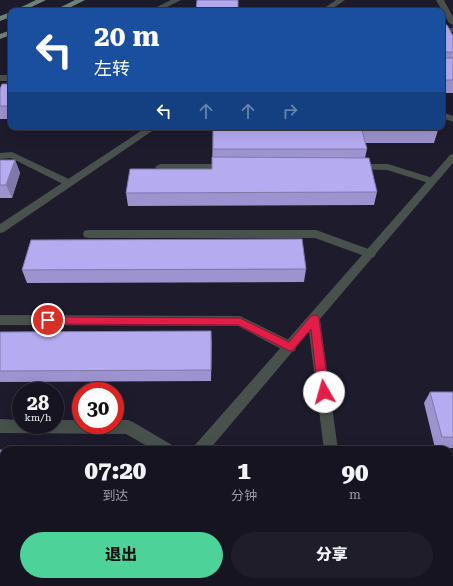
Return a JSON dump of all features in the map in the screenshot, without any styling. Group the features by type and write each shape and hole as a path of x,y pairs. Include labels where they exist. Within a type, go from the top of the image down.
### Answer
{"main road":[{"path":"24,8 42,0"},
{"path":"64,8 81,0"}],"street":[{"path":"160,8 177,0"},
{"path":"329,8 341,0"},
{"path":"445,9 452,21"},
{"path":"0,229 148,130"},
{"path":"0,156 12,155 69,183"},
{"path":"203,446 453,157"},
{"path":"160,167 238,167"},
{"path":"341,167 388,167 432,181"},
{"path":"88,234 316,234 370,254"},
{"path":"314,319 330,446"},
{"path":"0,320 240,321 290,347"},
{"path":"0,426 128,427 160,446"}],"building":[{"path":"197,0 238,0 238,8 196,8"},
{"path":"445,25 447,25 453,36 453,52 445,52"},
{"path":"445,58 453,58 453,80 445,80"},
{"path":"2,84 8,84 8,106 0,106 0,89"},
{"path":"213,130 362,130 367,149 213,149"},
{"path":"212,157 369,158 377,192 126,193 130,169 212,169"},
{"path":"0,160 15,160 6,185 0,185"},
{"path":"302,239 306,269 22,270 31,240"},
{"path":"211,331 211,370 0,371 0,332"},
{"path":"430,392 453,392 453,437 442,437"}],"route":[{"path":"48,320 240,321 290,347 314,319 324,392"}]}
